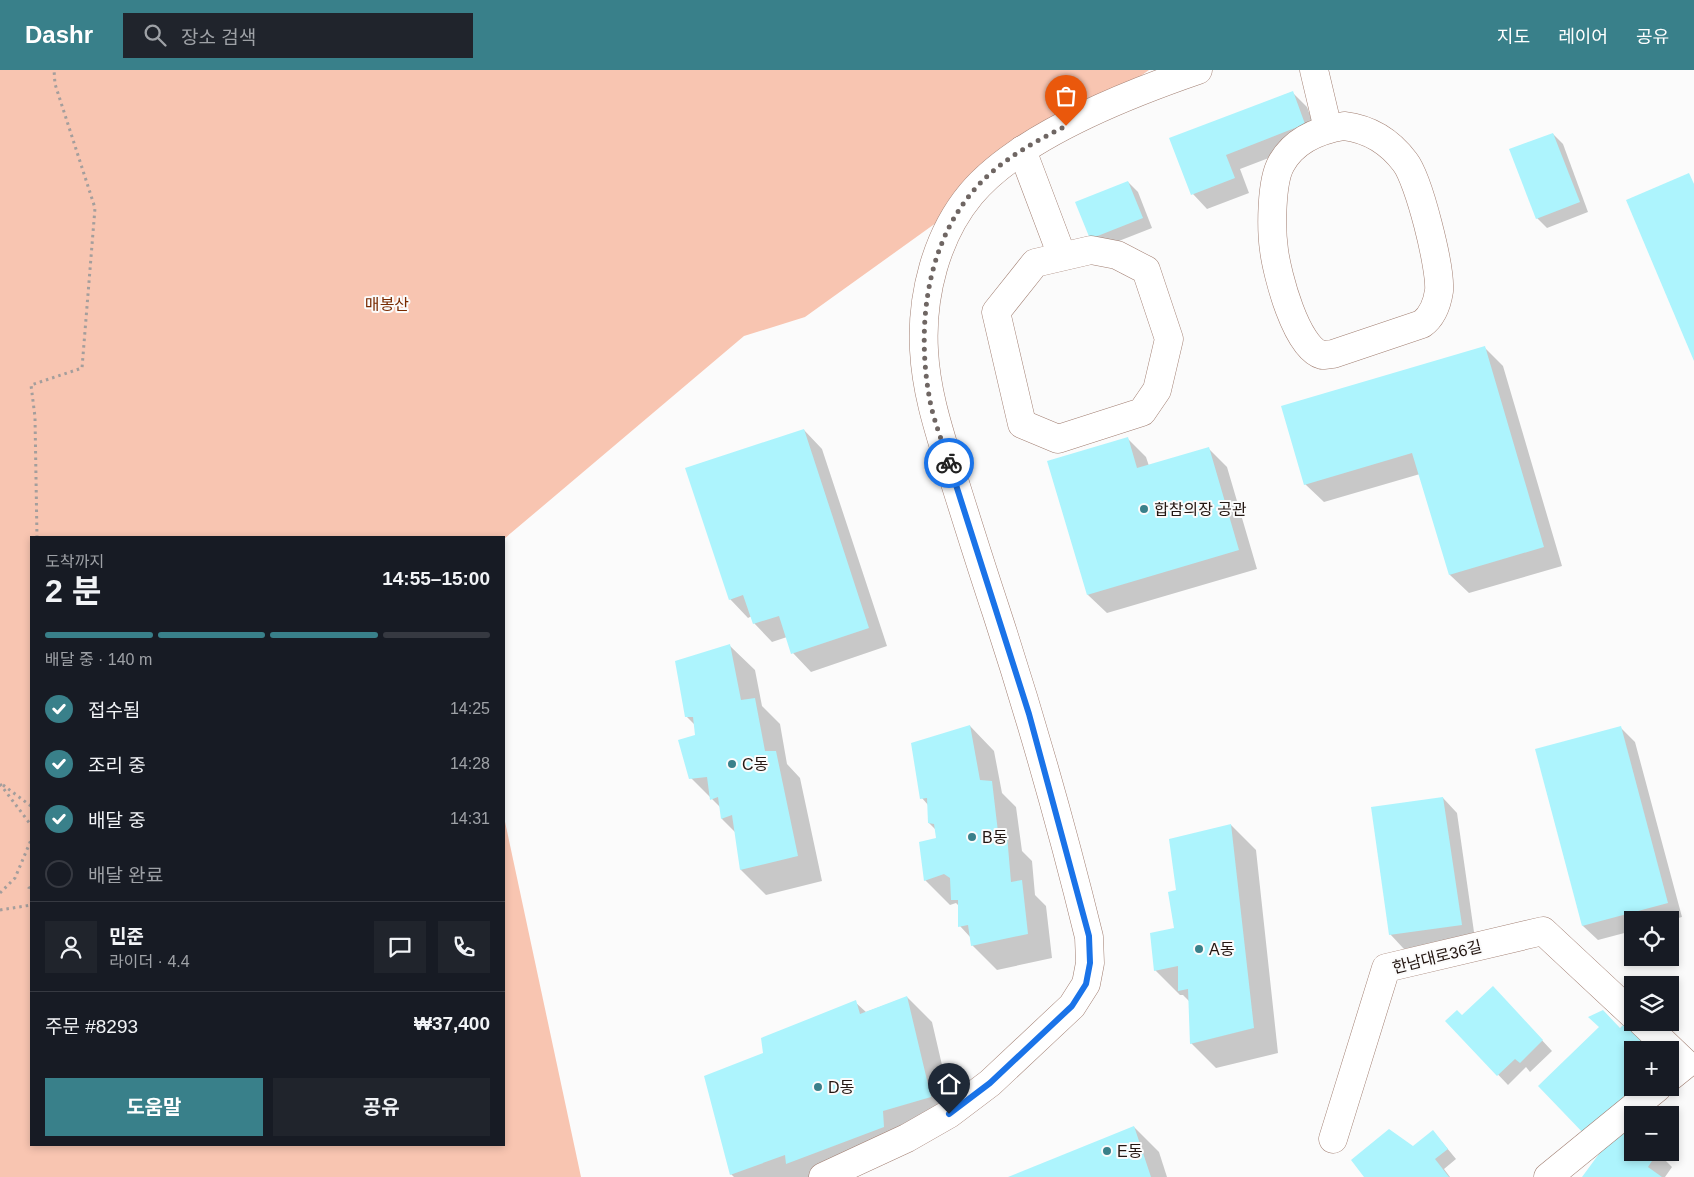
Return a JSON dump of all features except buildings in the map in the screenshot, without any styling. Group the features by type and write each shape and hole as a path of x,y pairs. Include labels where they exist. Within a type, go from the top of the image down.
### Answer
{"street":[{"path":"829,1176 949,1114 990,1083 1072,1006 1086,984 1090,963 1089,936 1029,714 930,402 924,349 928,281 940,249 970,195 992,173 1022,150 1051,134 1144,89 1198,70"},
{"path":"1314,70 1328,129"},
{"path":"1344,126 1367,131 1397,152 1407,164 1413,178 1432,245 1439,289 1436,307 1429,319 1422,324 1333,354 1322,355 1312,349 1302,336 1288,307 1274,250 1274,215 1275,187 1280,165 1296,146 1307,138 1328,129 1344,126"},
{"path":"1022,150 1062,256"},
{"path":"1091,250 1117,255 1146,270 1169,339 1157,390 1142,412 1058,439 1022,424 996,312 1035,262 1062,256 1091,250"},
{"name":"한남대로36길","path":"1333,1139 1386,968 1543,931 1624,1007"},
{"path":"1651,1031 1662,1041"},
{"path":"1679,1057 1686,1064 1679,1070"},
{"path":"1548,1177 1647,1096"}],"path":[{"path":"37,536 35,417 31,385 82,368 95,208 55,84 54,70"},
{"path":"0,783 30,805"},
{"path":"0,783 30,824"},
{"path":"0,893 15,878 30,842"},
{"path":"0,910 30,905"}],"green space":[{"name":"매봉산","path":"0,70 1149,70 805,317 744,336 505,538 505,536 30,536 30,1146 505,1146 505,822 581,1177 0,1177"}],"way so far":[{"path":"949,463 930,402 924,349 928,281 940,249 970,195 992,173 1022,150 1066,126"}],"place":[{"name":"합참의장 공관","path":"1144,509"},
{"name":"C동","path":"732,764"},
{"name":"B동","path":"972,837"},
{"name":"A동","path":"1199,949"},
{"name":"D동","path":"818,1087"},
{"name":"E동","path":"1107,1151"}],"route":[{"path":"949,463 1029,714 1082,906 1089,936 1090,963 1086,984 1072,1006 990,1083 949,1114"}]}
